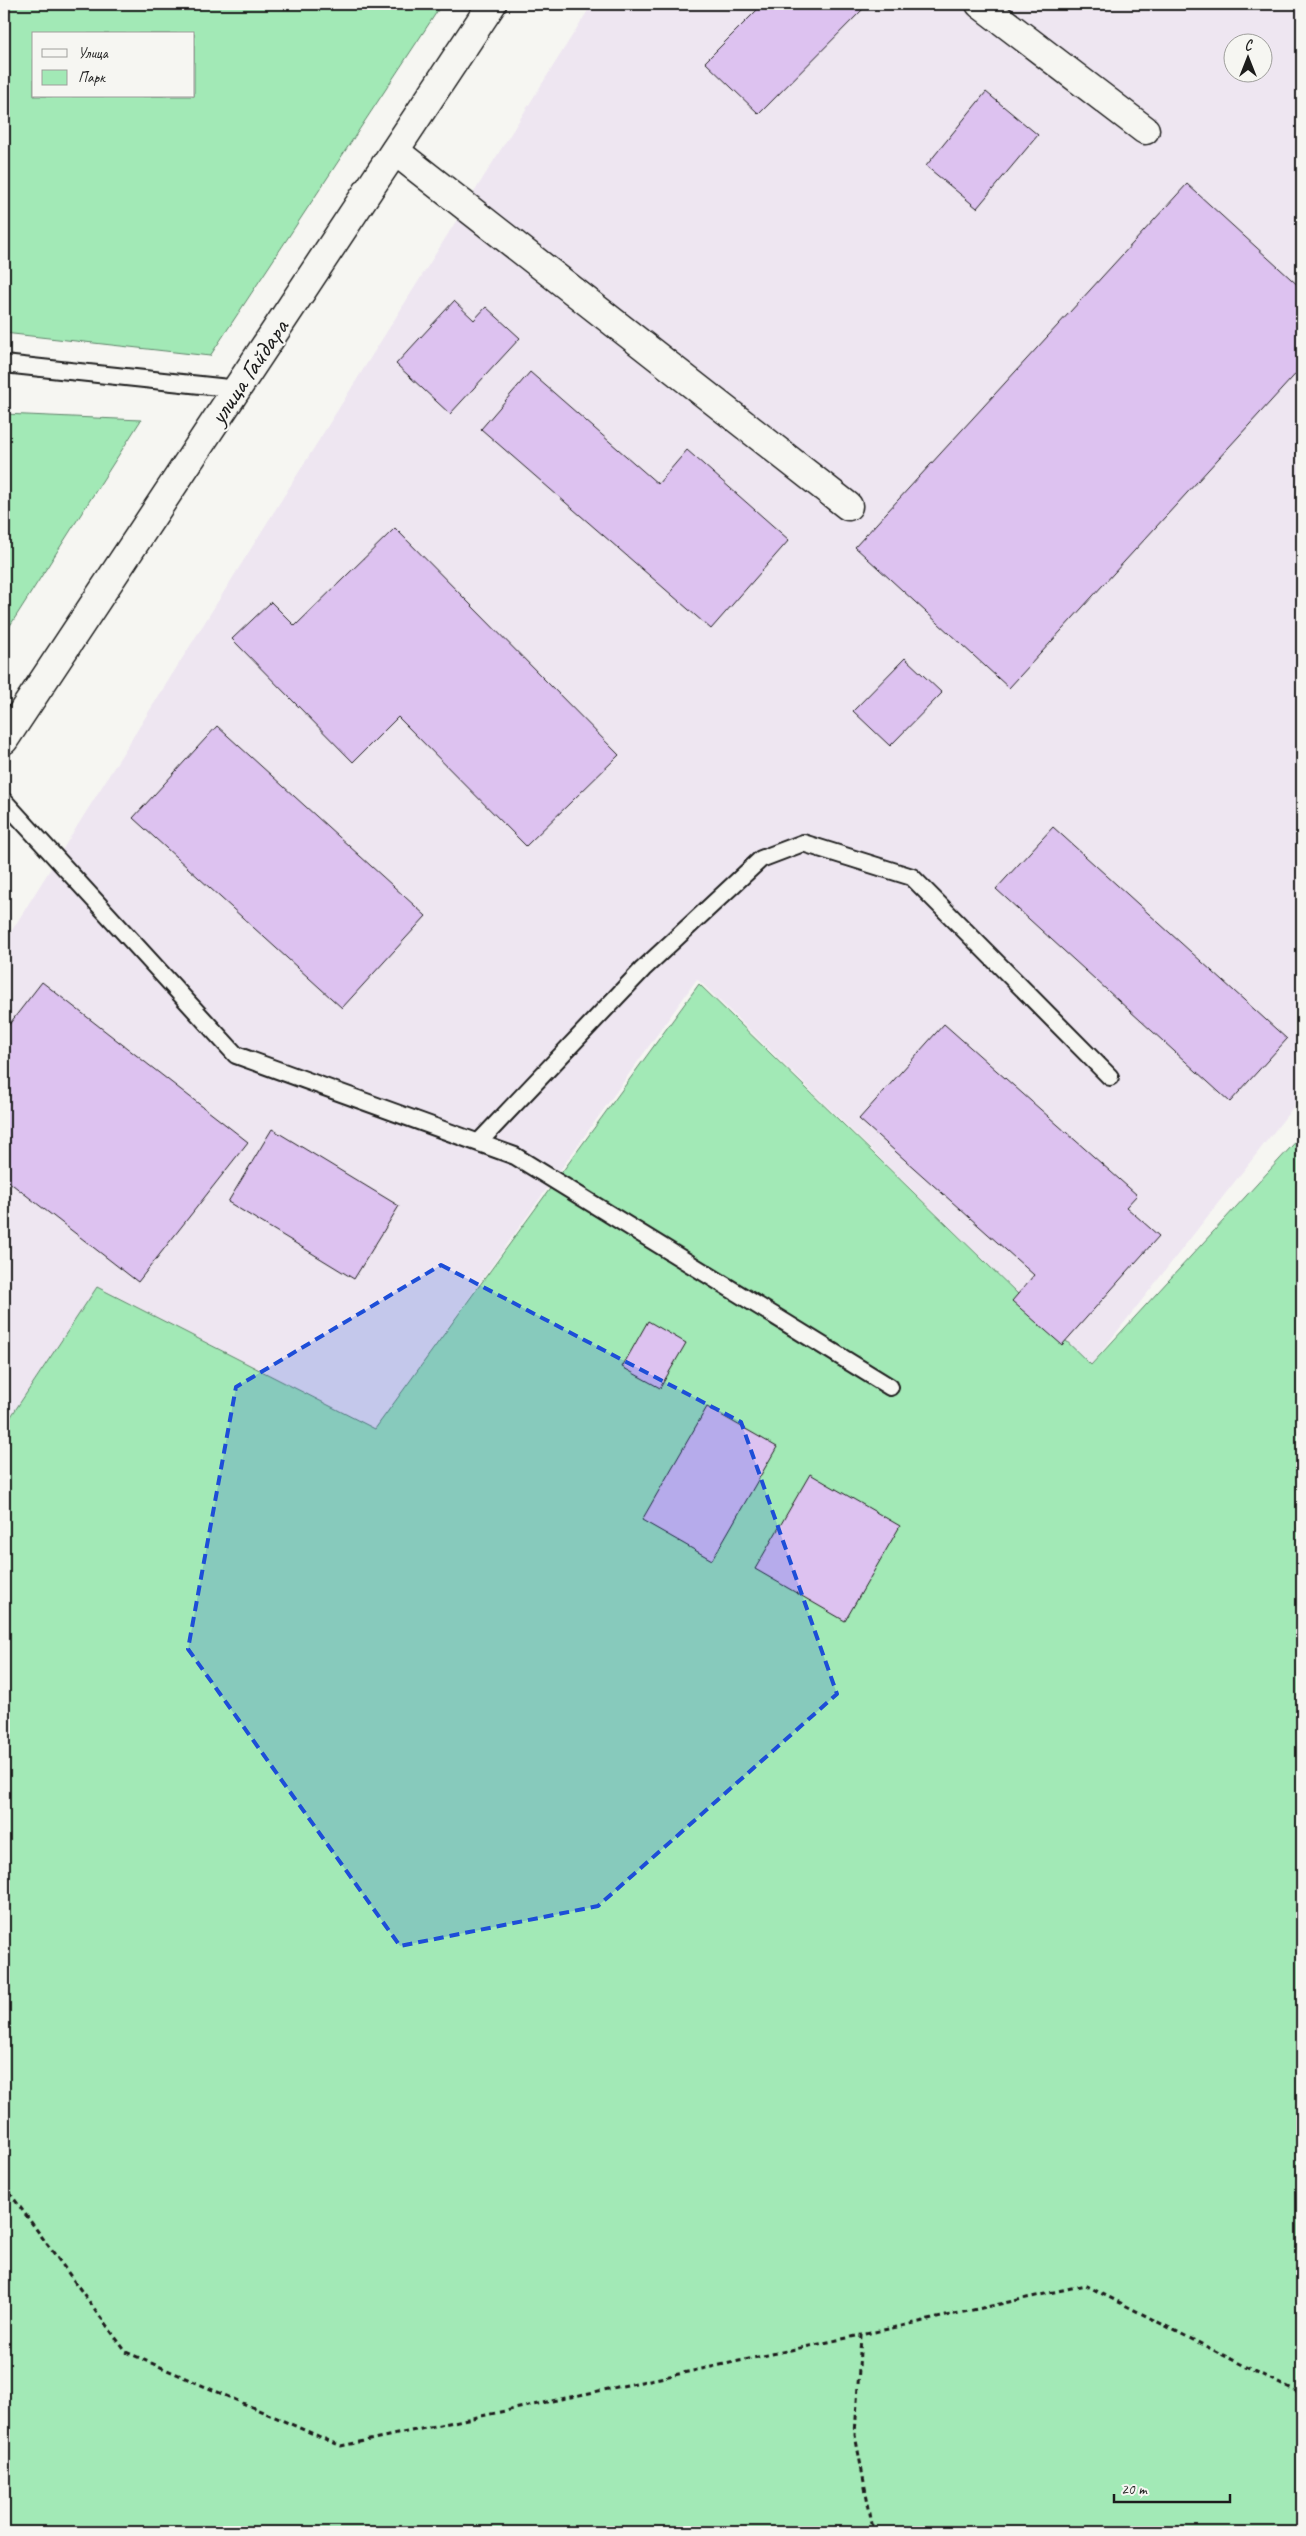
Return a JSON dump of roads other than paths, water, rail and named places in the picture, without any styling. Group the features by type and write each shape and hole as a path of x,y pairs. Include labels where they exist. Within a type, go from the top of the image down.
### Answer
{"street":[{"name":"улица Гайдара","path":"4,740 492,4"},
{"path":"980,4 1145,130"},
{"path":"394,151 848,506"}],"lane":[{"path":"4,364 238,389"},
{"path":"4,801 236,1055 515,1156 890,1387"},
{"path":"479,1142 643,969 760,859 803,843 912,877 1110,1077"}]}
